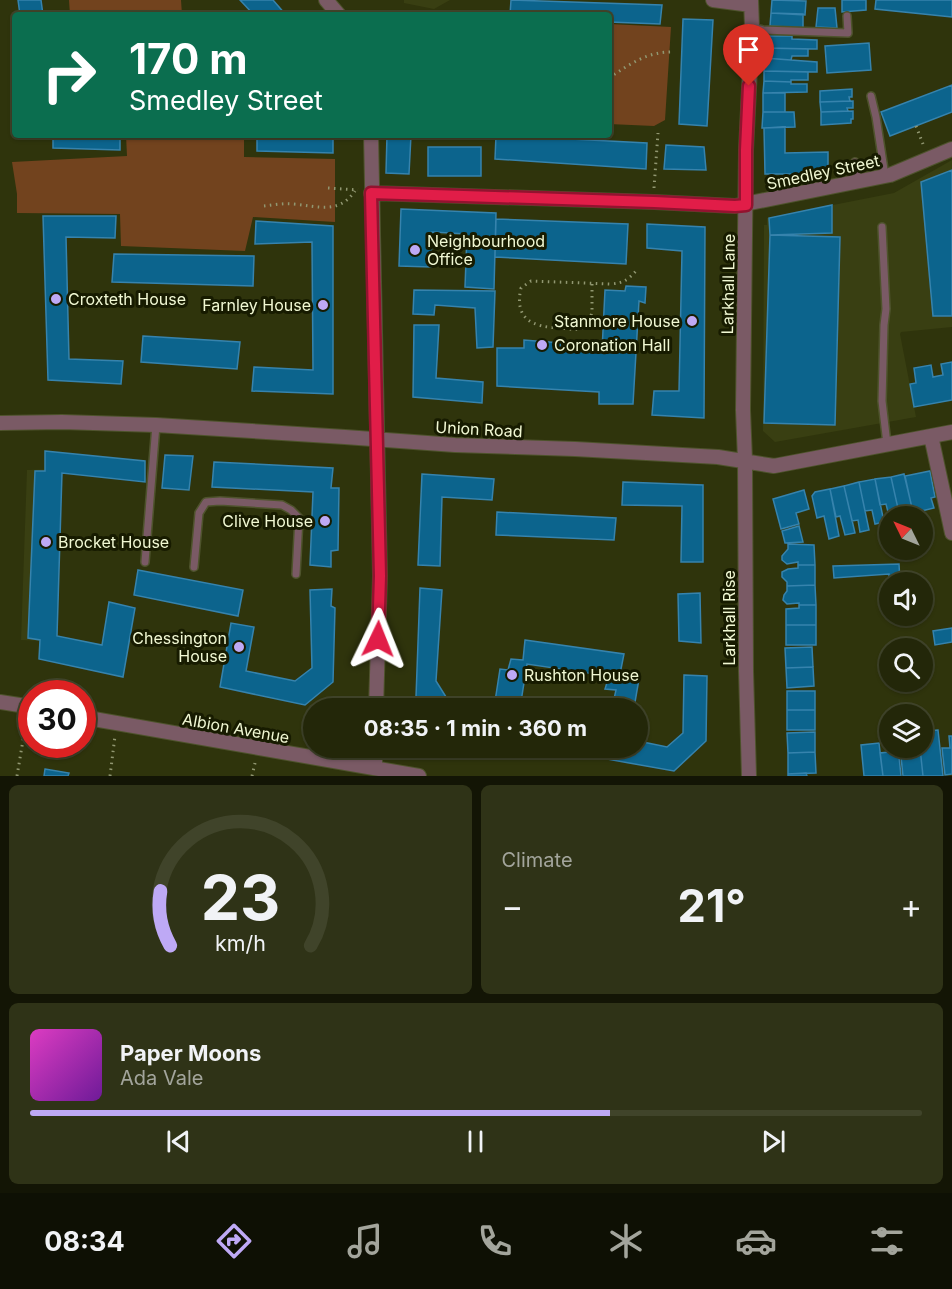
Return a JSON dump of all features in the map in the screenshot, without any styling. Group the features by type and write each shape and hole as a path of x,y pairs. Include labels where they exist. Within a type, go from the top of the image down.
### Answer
{"street":[{"path":"326,0 336,12"},
{"path":"713,0 751,2"},
{"name":"Larkhall Lane","path":"745,460 742,410 751,2"},
{"path":"371,138 380,576 376,698"},
{"name":"Smedley Street","path":"371,191 735,206 885,176 952,149"},
{"name":"Union Road","path":"0,423 156,425 455,445 718,457 774,466 952,432"},
{"path":"932,436 952,533"},
{"name":"Larkhall Rise","path":"745,460 749,776"},
{"path":"0,702 18,705"},
{"name":"Albion Avenue","path":"96,719 419,776"},
{"path":"375,758 375,768"}],"lane":[{"path":"752,27 763,30 848,33 848,16"},
{"path":"871,96 885,176"},
{"path":"855,162 858,182"},
{"path":"882,226 886,309 882,401 887,444"},
{"path":"145,562 156,425"},
{"path":"194,567 199,513 206,502 282,504 299,518 296,574"}],"path":[{"path":"612,76 647,55 663,51 674,52"},
{"path":"916,126 924,149"},
{"path":"654,202 658,133"},
{"path":"328,188 371,191"},
{"path":"264,206 290,204 337,207 349,200 356,190"},
{"path":"592,284 592,312 588,326 581,330 539,326 527,320 518,301 521,288 531,281 622,283 637,270"},
{"path":"110,776 116,723"},
{"path":"17,776 20,758"}],"shaded area":[{"path":"69,0 181,0 182,12 70,12"},
{"path":"404,0 450,0 434,9 404,3"},
{"path":"612,24 671,27 665,120 654,126 612,124"},
{"path":"126,138 244,138 244,157 335,159 335,222 253,217 245,251 121,246 120,214 17,213 17,194 12,162 127,156"},
{"path":"952,160 952,327 901,332 900,334 916,417 775,442 763,431 764,225 767,225 767,218 894,193"},
{"path":"56,469 44,641 21,640 27,470"}],"building":[{"path":"18,0 41,0 43,12 20,12"},
{"path":"240,0 273,0 283,12 251,12"},
{"path":"511,0 662,5 660,24 612,22 612,12 510,12"},
{"path":"772,0 806,1 805,15 771,13"},
{"path":"842,0 866,0 866,10 842,12"},
{"path":"876,0 952,0 952,17 875,9"},
{"path":"818,8 835,8 837,28 816,27"},
{"path":"771,13 803,14 803,28 770,26"},
{"path":"683,19 713,20 707,126 679,124"},
{"path":"765,36 792,36 792,39 817,40 817,49 764,48"},
{"path":"869,43 871,70 827,73 825,46"},
{"path":"764,48 808,49 808,56 792,56 791,60 764,58"},
{"path":"764,58 817,62 817,72 764,71"},
{"path":"764,71 808,72 808,80 764,81"},
{"path":"764,81 807,84 807,92 763,93"},
{"path":"952,85 952,112 890,136 881,112"},
{"path":"852,89 850,101 820,102 820,91"},
{"path":"763,93 785,93 785,112 763,112"},
{"path":"853,101 853,108 847,108 848,111 821,112 820,102"},
{"path":"853,111 851,123 821,125 821,112"},
{"path":"763,112 794,112 795,127 762,128"},
{"path":"785,127 785,153 828,152 828,174 765,174 764,128"},
{"path":"53,138 120,138 120,150 53,148"},
{"path":"257,138 333,138 333,153 257,151"},
{"path":"387,138 411,138 409,174 386,173"},
{"path":"496,138 553,138 647,143 646,169 495,159"},
{"path":"666,145 704,147 706,170 664,169"},
{"path":"428,147 481,147 481,176 428,176"},
{"path":"952,170 952,316 933,316 921,182"},
{"path":"832,205 832,233 770,235 769,218"},
{"name":"Neighbourhood Office","path":"401,209 496,213 494,289 465,287 467,234 432,232 431,267 399,266"},
{"name":"Croxteth House","path":"43,216 116,216 115,238 66,237 69,359 123,361 121,384 48,380"},
{"path":"496,219 628,224 626,264 495,257"},
{"name":"Farnley House","path":"256,221 333,226 333,394 252,391 254,367 313,370 312,242 255,244"},
{"name":"Stanmore House","path":"647,224 705,227 704,418 652,415 654,391 679,391 682,251 647,248"},
{"path":"770,235 840,237 835,425 764,423"},
{"path":"114,254 254,256 253,286 112,282"},
{"name":"Coronation Hall","path":"626,286 646,287 645,303 639,301 633,404 599,404 599,392 497,386 497,348 524,348 524,340 561,343 560,349 602,351 605,290 625,291"},
{"path":"414,290 495,291 493,347 477,348 475,308 435,305 434,315 413,314"},
{"path":"414,325 439,325 436,378 483,382 482,403 413,397"},
{"path":"143,336 240,342 237,369 141,362"},
{"path":"952,362 952,400 914,407 910,384 916,383 914,368 931,365 933,377 943,375 941,364"},
{"name":"Brocket House","path":"45,451 145,461 145,482 62,473 57,636 102,645 109,602 135,608 123,677 39,659 40,640 28,638 35,471 45,471"},
{"path":"165,455 193,456 189,490 162,488"},
{"name":"Clive House","path":"214,462 333,468 331,488 339,488 338,550 331,551 331,567 310,565 313,492 212,487"},
{"path":"930,471 935,497 931,498 934,508 933,506 911,506 905,476"},
{"path":"422,474 494,479 492,500 442,497 440,566 418,565"},
{"path":"904,474 912,506 897,506 891,477"},
{"path":"891,477 897,506 880,505 875,479"},
{"path":"875,479 881,506 879,523 875,524 872,510 865,511 859,482"},
{"path":"623,482 703,485 703,562 681,562 682,506 622,505"},
{"path":"859,482 869,530 860,532 858,520 852,521 844,486"},
{"path":"844,486 855,533 845,535 840,516 836,517 830,489"},
{"path":"830,489 839,536 829,539 824,516 817,518 812,496 815,492"},
{"path":"804,490 809,509 796,513 799,524 781,529 773,499"},
{"path":"497,512 616,518 614,540 496,535"},
{"path":"799,526 803,542 785,543 782,531"},
{"path":"788,544 814,545 815,565 798,565 798,562 787,564 782,560 782,556 788,549"},
{"path":"899,564 899,572 879,572 879,575 834,578 833,566"},
{"path":"798,565 815,565 815,585 787,586 782,572 798,568"},
{"path":"138,570 243,590 238,616 134,595"},
{"path":"815,585 816,605 787,604 783,600 787,586"},
{"path":"420,588 442,590 436,681 447,698 416,697"},
{"name":"Chessington House","path":"332,589 331,606 335,608 333,682 314,698 303,698 303,705 220,687 231,623 254,627 246,671 295,681 312,668 310,590"},
{"path":"700,593 701,643 679,641 678,594"},
{"path":"799,605 816,605 816,625 786,625 786,609 799,608"},
{"path":"786,625 816,625 816,645 786,645"},
{"path":"952,628 952,642 935,645 933,631"},
{"name":"Rushton House","path":"525,640 624,654 620,674 639,679 636,698 614,698 616,690 605,689 609,676 527,664 522,698 496,698 500,669 508,670 511,659 523,660"},
{"path":"812,647 813,667 786,668 785,648"},
{"path":"813,667 814,686 787,688 786,668"},
{"name":"Rushton House","path":"684,675 707,676 706,741 674,771 601,758 648,758 648,743 667,747 683,733"},
{"path":"787,691 815,691 815,710 787,710"},
{"path":"787,710 815,710 815,730 787,730"},
{"path":"933,730 938,730 943,776 923,776 921,758 933,758"},
{"path":"815,732 815,752 788,753 787,733"},
{"path":"949,736 952,736 952,774 945,775 942,748 950,748"},
{"path":"879,743 879,758 883,776 864,776 861,745"},
{"path":"815,752 816,773 788,774 788,753"},
{"path":"881,758 899,758 901,776 883,776"},
{"path":"901,758 921,758 923,776 903,776"},
{"path":"45,769 69,773 68,776 44,776"},
{"path":"806,773 807,776 788,776 788,774"}],"place":[{"name":"Neighbourhood Office","path":"415,250"},
{"name":"Croxteth House","path":"56,299"},
{"name":"Farnley House","path":"323,305"},
{"name":"Stanmore House","path":"692,321"},
{"name":"Coronation Hall","path":"542,345"},
{"name":"Clive House","path":"325,521"},
{"name":"Brocket House","path":"46,542"},
{"name":"Chessington House","path":"239,647"},
{"name":"Rushton House","path":"512,675"}],"route":[{"path":"378,639 380,576 371,193 746,205 749,86"}]}
